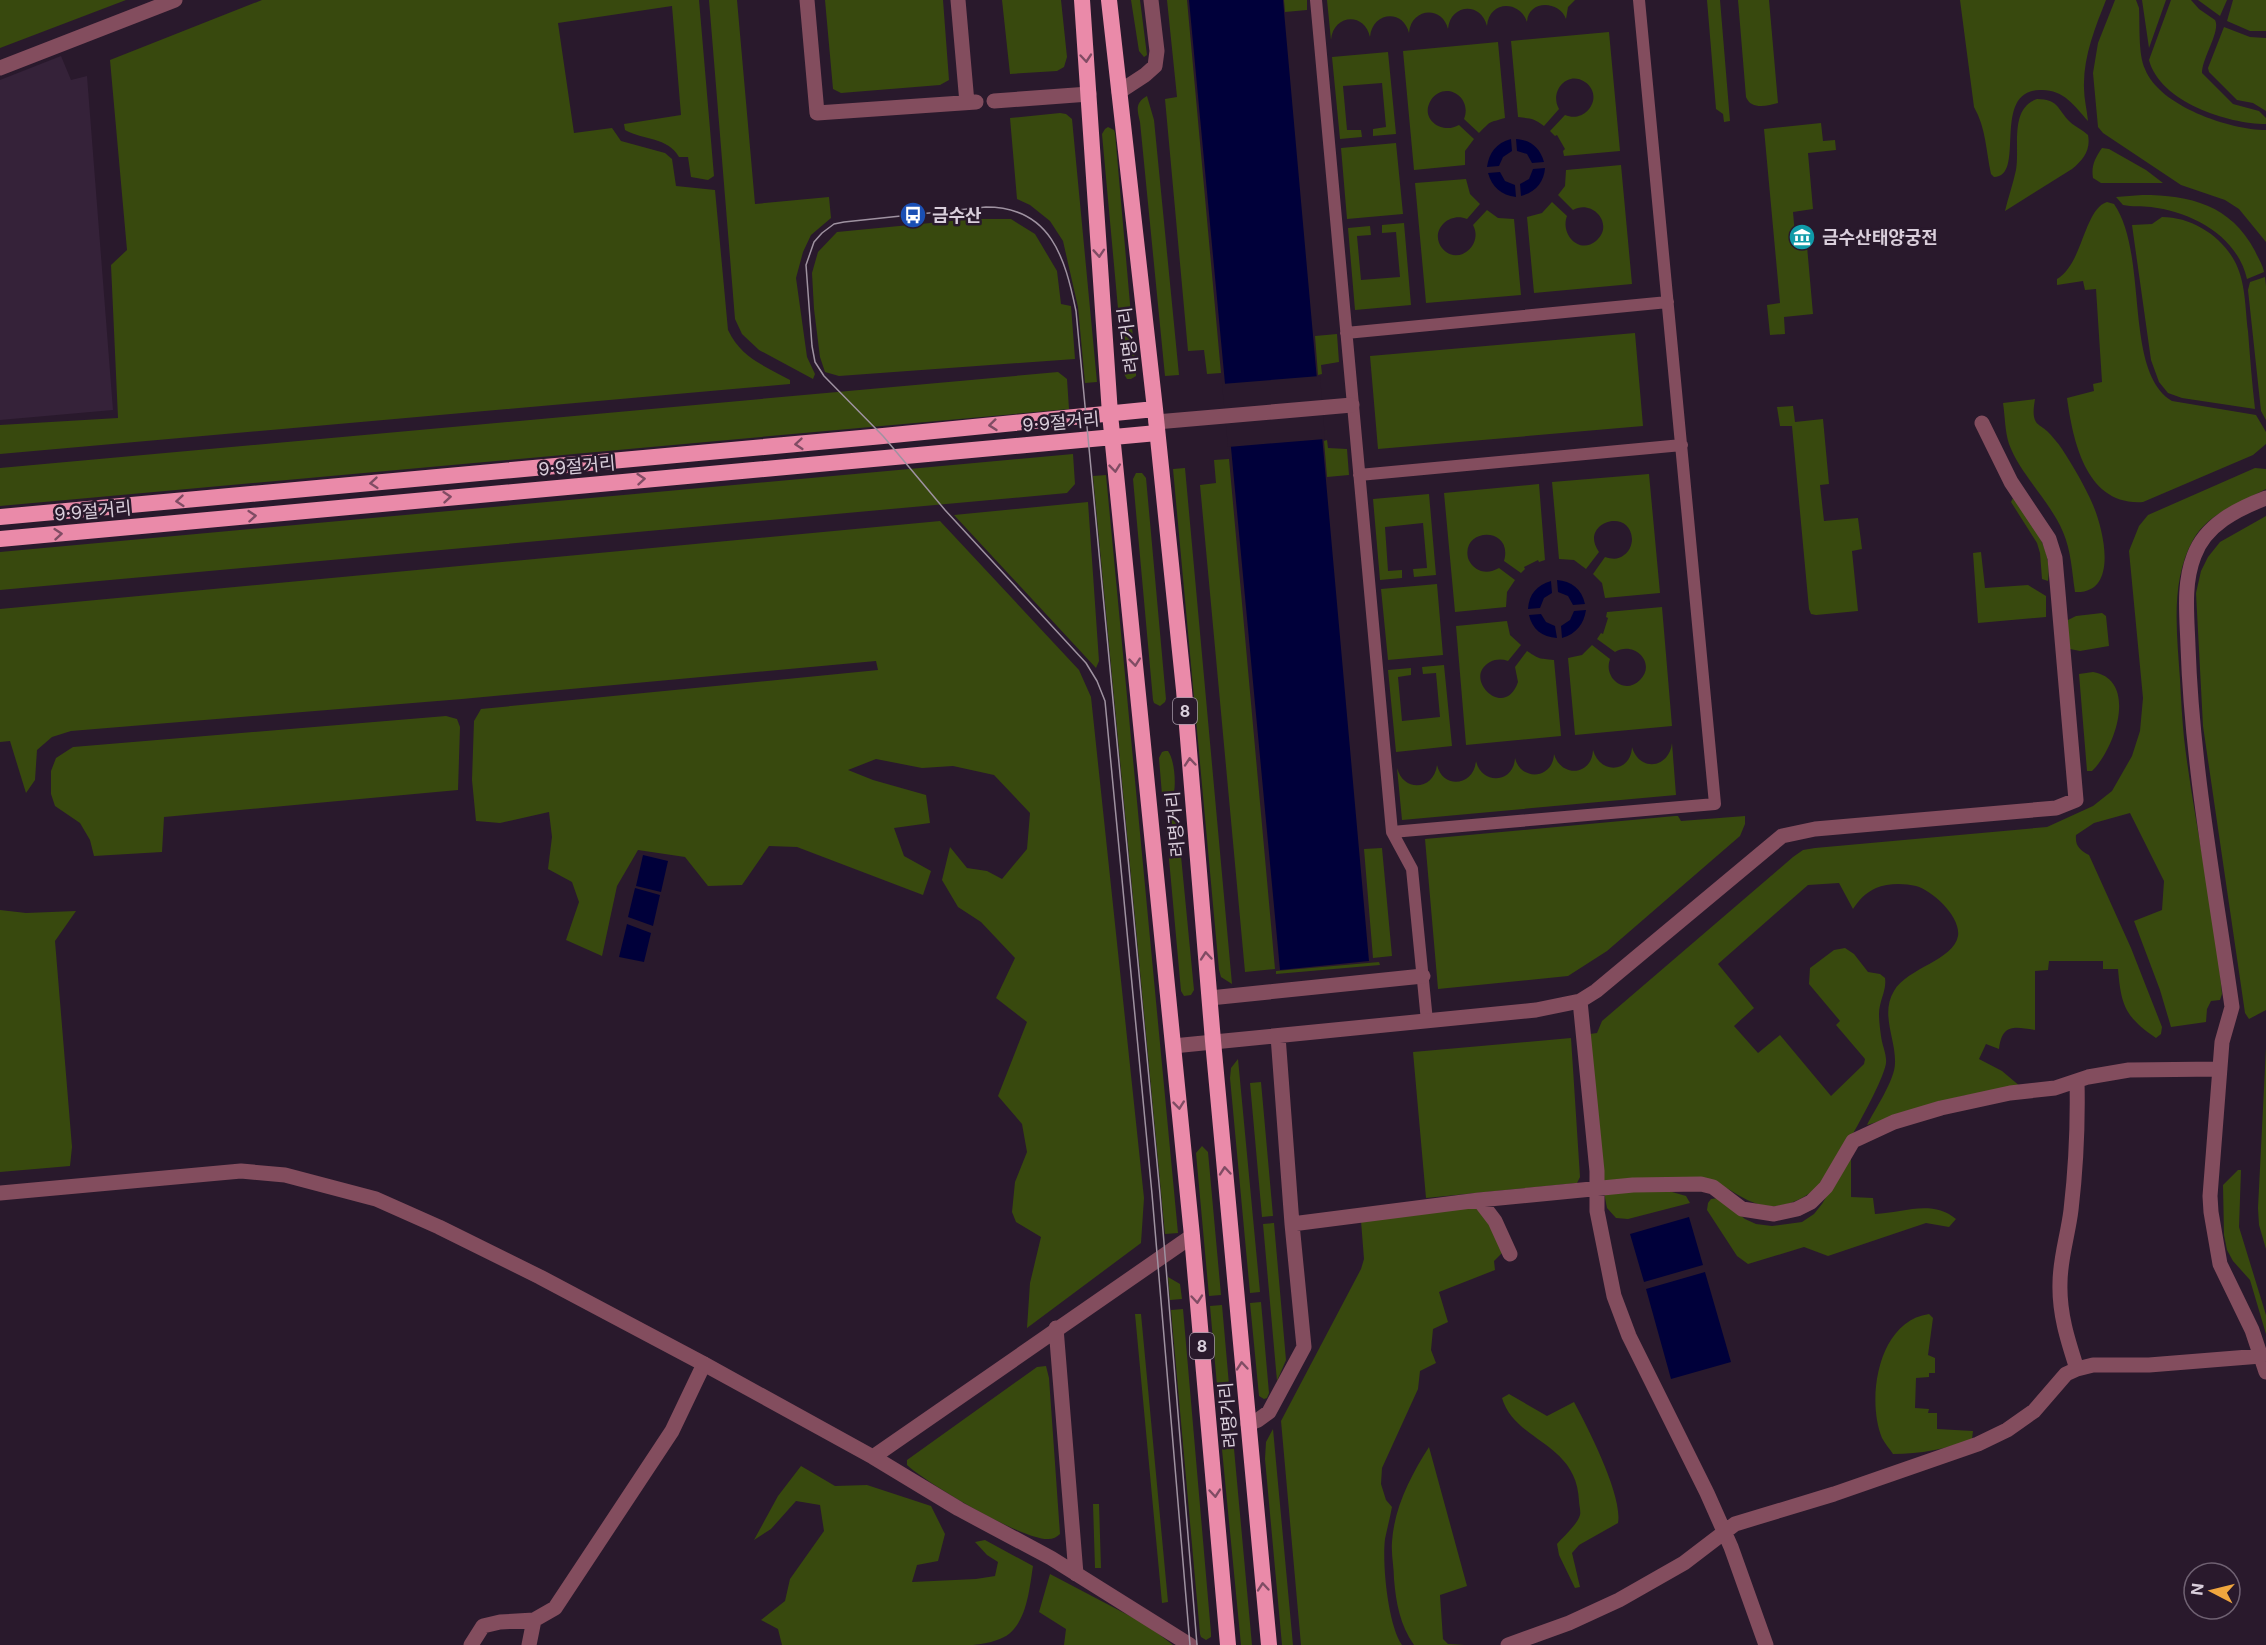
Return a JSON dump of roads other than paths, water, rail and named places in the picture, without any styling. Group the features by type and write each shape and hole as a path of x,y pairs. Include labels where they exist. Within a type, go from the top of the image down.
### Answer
{"highway":[{"name":"려명거리","path":"1082,0 1112,437 1192,1236 1228,1645"},
{"name":"려명거리","path":"1109,0 1184,690 1209,998 1269,1645"},
{"name":"9·9절거리","path":"0,517 871,438 1110,414 1156,422"},
{"name":"9·9절거리","path":"0,539 1112,437 1156,422"}],"street":[{"path":"0,68 175,0"},
{"path":"807,0 817,113 972,103 957,0"},
{"path":"1119,92 1155,66 1157,51 1151,0"},
{"path":"1316,0 1392,832 1412,868 1427,1021"},
{"path":"1392,832 1715,804 1639,0"},
{"path":"994,101 1089,94"},
{"path":"1346,333 1668,302"},
{"path":"1156,422 1352,405"},
{"path":"1173,1047 1213,1041 1555,1007 1581,1001 1615,977 1782,836 1815,829 2056,808 2076,800 2055,558 2049,539 2011,482 1983,423"},
{"path":"1359,475 1682,445"},
{"path":"2266,498 2226,517 2210,532 2194,555 2187,579 2190,702 2232,1007 2222,1042 2210,1196 2211,1212 2220,1264 2252,1330 2266,1372"},
{"path":"1209,998 1423,976"},
{"path":"1581,1001 1597,1171 1599,1230 1614,1296 1629,1336 1707,1493 1758,1619 1766,1645"},
{"path":"1248,1424 1269,1412 1304,1347 1278,1036"},
{"path":"1292,1224 1479,1200 1596,1188 1701,1184 1713,1187 1742,1209 1774,1214 1797,1209 1811,1202 1827,1187 1853,1141 1867,1133 1941,1108 2010,1093 2055,1088 2129,1070 2220,1069"},
{"path":"2077,1081 2076,1165 2071,1214 2062,1251 2060,1284 2063,1323 2077,1369"},
{"path":"0,1193 240,1171 285,1175 376,1199 440,1227 704,1364 873,1457 1076,1574 1190,1645"},
{"path":"1479,1200 1495,1221 1510,1254"},
{"path":"873,1457 1056,1328 1192,1236"},
{"path":"1056,1328 1076,1574"},
{"path":"1508,1645 1569,1623 1619,1600 1684,1563 1735,1524 1834,1494 1978,1444 2007,1430 2034,1411 2066,1374 2077,1369 2093,1365 2148,1365 2260,1356"},
{"path":"471,1645 483,1626 500,1622 534,1620 555,1608 672,1431 704,1364"},
{"path":"529,1645 534,1620"}],"tram line":[{"path":"1190,1645 1152,1194 1105,701 1086,663 945,510 883,436 824,376 815,362 806,265 814,242 834,224 986,207 1008,209 1026,216 1040,226 1051,239 1060,255 1072,291 1076,311 1160,1194 1197,1645"}],"place":[{"name":"금수산","path":"913,215"},
{"name":"금수산태양궁전","path":"1802,237"}]}
